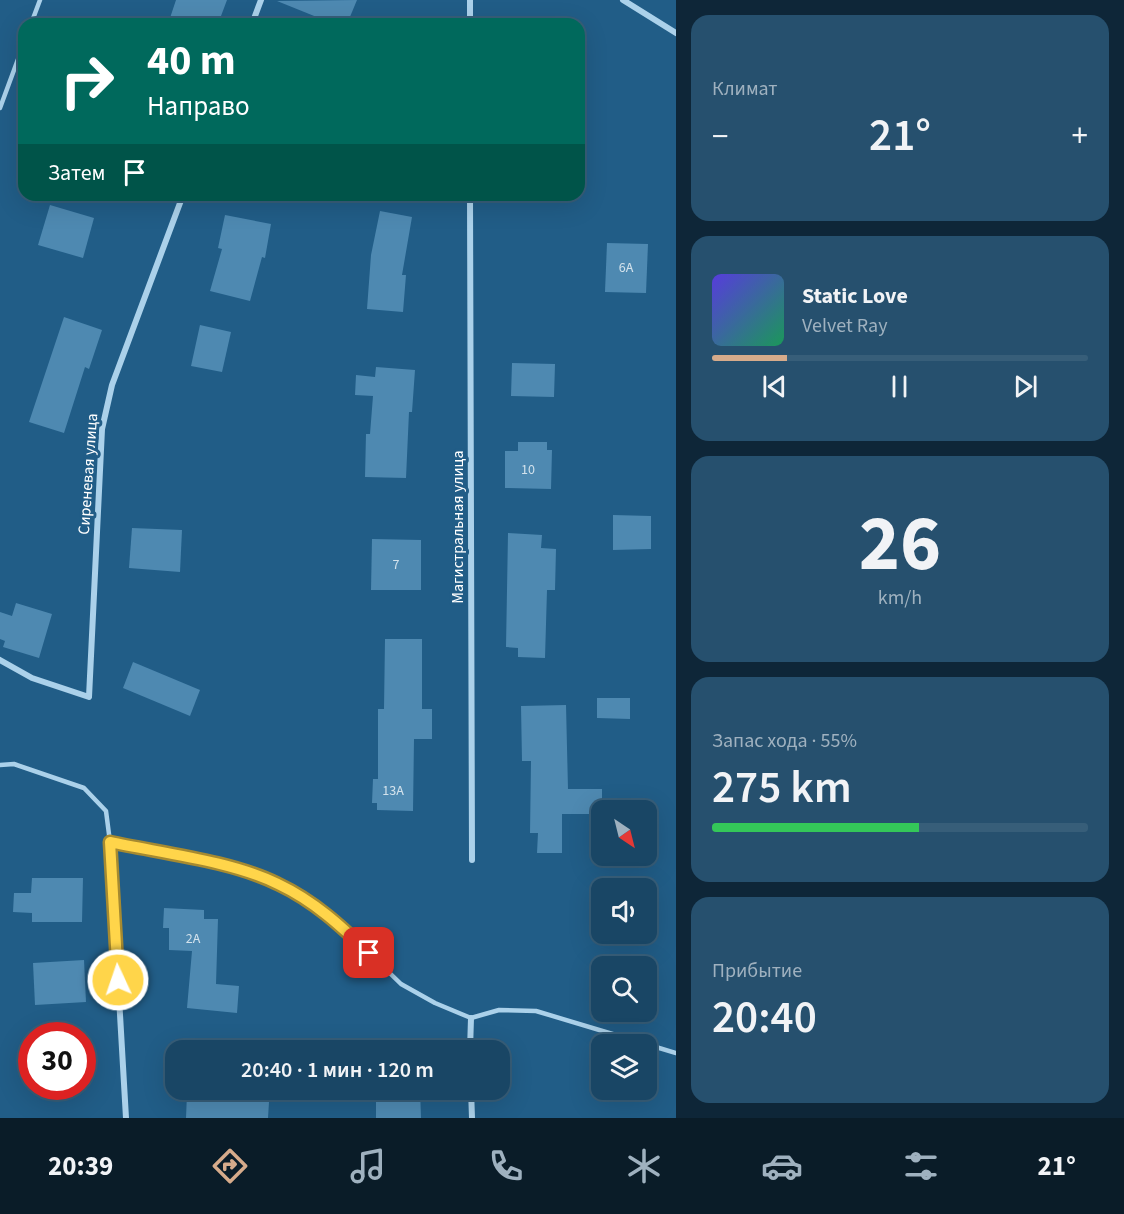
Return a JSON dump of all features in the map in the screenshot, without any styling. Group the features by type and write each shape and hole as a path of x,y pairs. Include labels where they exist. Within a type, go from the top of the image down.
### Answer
{"street":[{"path":"254,18 261,0"},
{"path":"470,0 470,18"},
{"path":"623,0 675,33"},
{"name":"Сиреневая улица","path":"0,660 32,678 89,697 102,429 112,385 181,201"},
{"name":"Магистральная улица","path":"470,201 472,860"},
{"path":"110,842 126,1118"},
{"path":"470,1040 471,1018"},
{"path":"471,1100 472,1118"}],"lane":[{"path":"33,18 40,0"},
{"path":"0,108 18,59"},
{"path":"0,765 14,764 84,788 106,811 110,842 237,870 277,883 338,922 401,984 435,1004 471,1018 499,1010 536,1011 613,1034"},
{"path":"657,1047 675,1053"}],"building":[{"path":"176,0 227,0 220,18 170,18"},
{"path":"357,0 350,18 319,18 277,1"},
{"path":"50,205 94,218 83,258 38,245"},
{"path":"380,211 412,217 402,275 406,275 403,312 367,309 371,255"},
{"path":"225,215 271,224 265,258 262,257 250,301 210,291 222,249 218,248"},
{"path":"607,243 648,244 646,293 605,292"},
{"path":"64,317 102,330 89,369 85,367 64,433 29,422"},
{"path":"200,325 231,332 222,372 191,366"},
{"path":"512,363 555,364 554,397 511,396"},
{"path":"376,367 415,370 412,412 409,412 406,478 365,477 366,434 370,434 373,396 355,395 356,375 375,377"},
{"path":"518,442 547,442 547,450 552,450 551,489 505,488 505,451 518,451"},
{"path":"613,515 651,516 651,549 613,550"},
{"path":"132,528 182,530 180,572 129,568"},
{"path":"508,533 542,535 541,548 556,549 555,590 547,590 545,658 518,657 518,648 506,647"},
{"path":"372,539 421,540 421,590 371,590"},
{"path":"16,603 52,614 39,658 3,647 5,641 0,639 0,612 12,616"},
{"path":"385,639 422,639 422,709 432,709 432,739 414,739 413,811 377,810 377,803 372,803 373,779 378,779 378,709 384,709"},
{"path":"133,662 200,690 190,716 123,688"},
{"path":"597,698 630,698 630,719 597,718"},
{"path":"566,705 568,789 602,789 602,800 591,800 591,814 562,814 562,853 537,853 538,833 530,833 531,761 522,761 521,706"},
{"path":"32,878 83,878 82,922 32,922 32,913 13,912 14,893 31,893"},
{"path":"164,908 204,910 204,919 218,919 216,984 239,986 237,1013 187,1008 192,951 169,950 169,928 163,928"},
{"path":"84,960 86,1002 35,1005 33,963"},
{"path":"187,1100 269,1102 268,1118 186,1118"},
{"path":"376,1100 420,1100 421,1118 376,1118"}],"route":[{"path":"118,980 110,842 237,870 277,883 338,922 369,953"}]}
